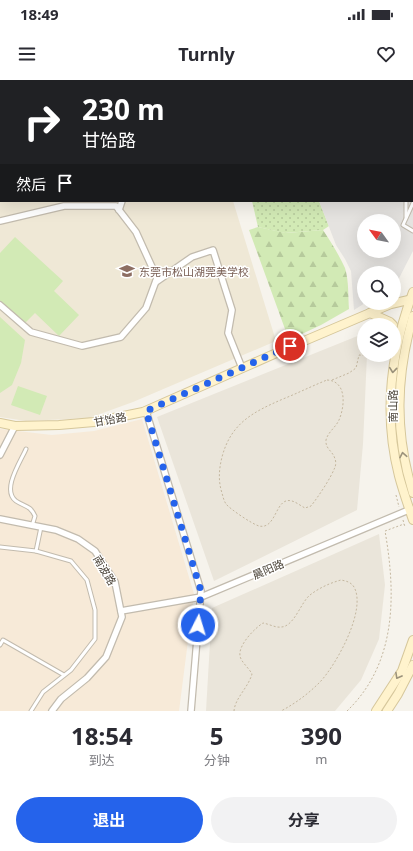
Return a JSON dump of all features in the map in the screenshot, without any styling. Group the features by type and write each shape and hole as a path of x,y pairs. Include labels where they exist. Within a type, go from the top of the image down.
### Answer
{"main road":[{"name":"甘饴路","path":"0,423 15,426 59,425 94,422 124,417 146,411 242,368 412,296"},
{"name":"南山路","path":"401,331 412,296"},
{"path":"370,313 381,318"},
{"name":"南山路","path":"413,316 402,367 399,396 399,419 407,473 413,493"},
{"name":"南山路","path":"395,362 390,420 399,475 411,509 413,520"},
{"path":"376,711 402,671 413,640"},
{"path":"387,711 398,694 413,665"}],"street":[{"path":"119,210 122,202"},
{"path":"0,221 64,206 116,206 136,232 157,278 146,308 121,338 82,346 31,332 0,305"},
{"path":"156,282 192,257 213,250 232,310 228,333 242,368"},
{"path":"146,411 201,591 191,711"},
{"path":"0,455 15,426"},
{"name":"晨阳路","path":"121,612 201,597 411,509"},
{"name":"南波路","path":"0,519 56,530 78,539 95,552 115,582 122,617 106,657 87,678 61,699 52,711"}],"lane":[{"path":"406,202 406,219"},
{"path":"413,203 403,225 413,231"},
{"path":"26,449 10,484 10,494 15,501 32,510 35,516 32,526"},
{"path":"36,552 41,527"},
{"path":"0,547 36,552 71,561 87,580 95,610 95,639 71,670 43,692 31,711"},
{"path":"0,645 3,640 64,675"}],"path":[{"path":"331,381 338,384 342,392 343,410 326,442 326,446 335,456 336,466 311,506 305,508 292,501 286,500 281,503 272,520 266,525 260,526 227,505 223,497 219,479 220,466 228,441 239,424 258,410 328,380 331,381 356,368 357,362"},
{"path":"347,711 364,691 377,668 386,644 392,591 390,563 385,531 404,524"},
{"path":"234,711 234,706 248,685 252,674 240,657 240,651 255,629 263,623 281,628 286,626 294,618 310,594 341,580 351,584 354,587 357,597 356,612 347,641 321,681 298,702 281,711"}],"shaded area":[{"name":"东莞市松山湖莞美学校","path":"0,202 233,202 276,341 133,402 89,418 26,421 0,417"},
{"path":"319,202 413,202 413,251 401,274 401,266 357,266 357,308 354,310 351,271 336,245"},
{"path":"357,336 357,362 367,362 363,444 357,510 214,581 157,417"},
{"path":"142,419 194,594 179,711 0,711 0,429 52,435 94,431"},
{"path":"379,534 385,585 379,639 361,680 335,711 206,711 212,608"}],"green space":[{"path":"252,202 319,202 329,226 323,230 285,233 258,227"},
{"path":"258,227 286,233 323,230 345,268 348,283 349,309 321,325 289,340 249,230"},
{"path":"15,237 63,281 54,291 79,315 59,336 35,313 24,324 0,301 0,253"},
{"path":"0,317 25,340 21,363 12,385 0,393"},
{"path":"18,386 47,396 40,415 11,405"}],"place":[{"name":"东莞市松山湖莞美学校","path":"127,271"}],"route":[{"path":"198,625 201,591 146,411 290,346"}]}
